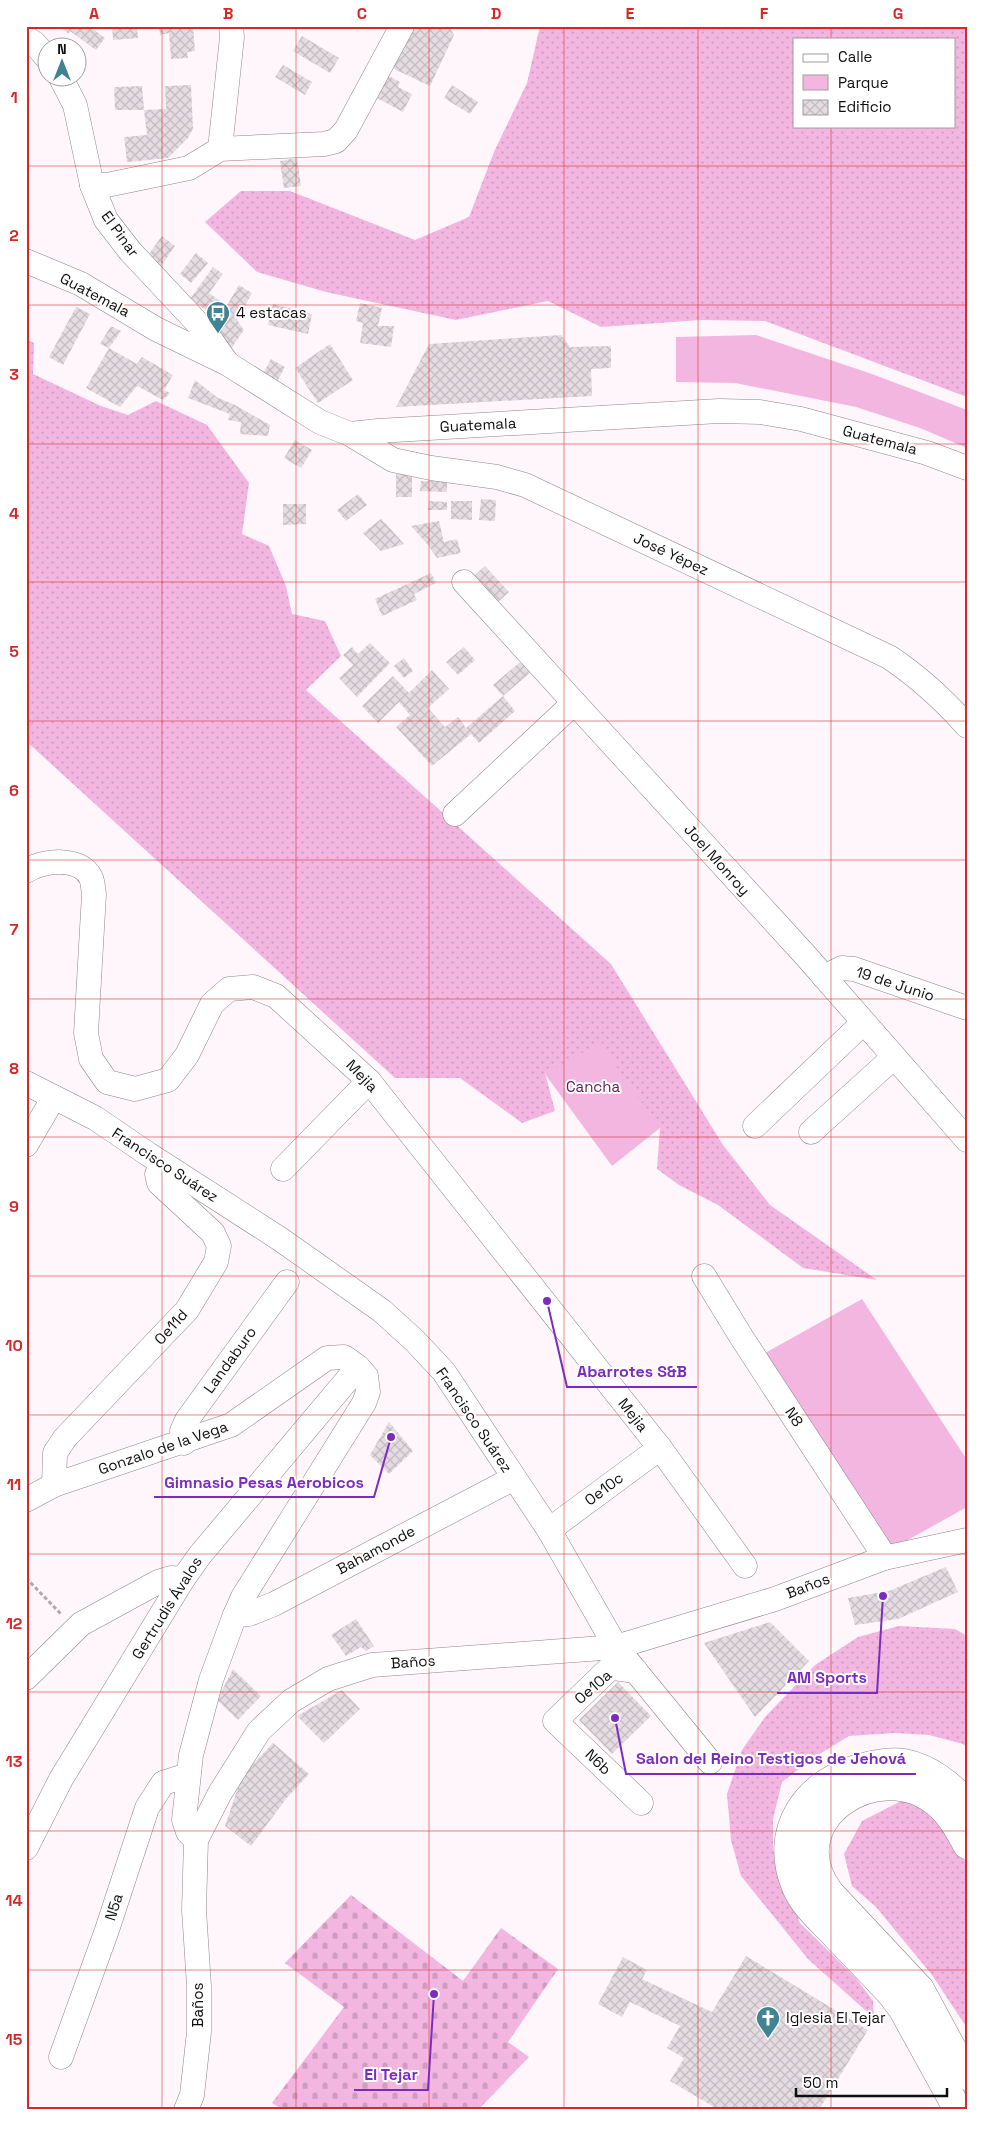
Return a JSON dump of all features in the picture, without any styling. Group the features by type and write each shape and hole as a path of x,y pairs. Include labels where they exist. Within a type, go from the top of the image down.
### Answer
{"main road":[{"path":"967,1803 951,1786 930,1772 904,1763 882,1762 854,1769 832,1778 808,1796 798,1811 788,1837 788,1859 796,1888 808,1907 892,1995 903,2010 959,2110 967,2101"},
{"path":"967,1845 954,1821 938,1804 926,1796 907,1789 887,1787 866,1790 850,1795 835,1806 826,1816 818,1833 814,1851 820,1880 920,1989 967,2076"}],"street":[{"path":"220,149 232,37 231,26"},
{"path":"92,185 107,185 189,168 220,149 324,144 336,141 346,130 402,26"},
{"name":"El Pinar","path":"67,88 76,105 92,185 106,220 130,251 204,330 228,364"},
{"name":"Guatemala","path":"26,261 80,284 156,329 228,364 320,422 350,434 719,411 760,412 810,421 927,452 967,468"},
{"name":"José Yépez","path":"350,434 394,460 431,468 496,477 526,485 889,657 923,681 942,698 967,726"},
{"name":"Joel Monroy","path":"464,582 824,978 967,1140"},
{"path":"455,814 574,703"},
{"name":"Mejia","path":"26,871 35,865 55,861 76,864 90,876 94,894 86,1033 91,1060 107,1082 136,1089 168,1080 187,1055 212,1004 229,989 253,987 276,996 368,1080 660,1448 745,1566"},
{"name":"19 de Junio","path":"824,978 842,968 854,969 967,1008"},
{"path":"754,1126 863,1023"},
{"path":"811,1132 894,1057"},
{"path":"283,1169 368,1080"},
{"name":"Francisco Suárez","path":"26,1083 95,1118 280,1239 382,1311 415,1342 444,1372 549,1530 616,1647 710,1762"},
{"path":"26,1145 54,1097"},
{"name":"Oe11d","path":"54,1485 55,1453 65,1438 187,1310 216,1262 219,1246 213,1233 159,1183 157,1174 164,1164"},
{"name":"N8","path":"704,1276 884,1558"},
{"name":"Landaburo","path":"184,1443 182,1431 187,1420 287,1282"},
{"name":"Gonzalo de la Vega","path":"26,1500 54,1485 231,1426 327,1358 344,1356 358,1367"},
{"path":"196,1840 188,1832 184,1820 194,1737 210,1680 243,1597 364,1403 368,1392 366,1376 358,1367"},
{"name":"Gertrudis Ávalos","path":"26,1848 61,1780 183,1579 200,1555 358,1367"},
{"name":"Oe10c","path":"549,1530 660,1448"},
{"name":"Bahamonde","path":"235,1614 249,1614 274,1604 514,1478"},
{"name":"Baños","path":"186,2110 192,2095 199,2032 199,1986 194,1910 196,1840 220,1793 259,1731 291,1701 328,1679 372,1665 616,1647 775,1599 884,1558 967,1540"},
{"path":"26,1678 81,1624 158,1582 171,1578 183,1579"},
{"name":"Oe10a","path":"555,1721 609,1669 636,1671"},
{"name":"N6b","path":"555,1721 641,1803"},
{"name":"N5a","path":"61,2058 107,1930 147,1808 163,1784 188,1775"}],"path":[{"path":"26,1578 76,1629"}],"green space":[{"path":"540,26 967,26 967,397 765,321 701,320 601,327 548,301 456,320 326,292 257,272 205,222 241,191 290,191 415,240 469,217 494,152 527,83"},
{"path":"756,335 872,374 967,410 967,448 920,428 856,407 735,383 676,382 676,337"},
{"path":"26,339 34,343 33,374 101,406 128,415 156,401 207,425 249,483 242,534 269,546 286,586 292,614 325,621 341,656 306,690 611,964 723,1145 770,1205 877,1280 803,1268 718,1205 679,1185 657,1169 660,1128 545,1073 555,1111 522,1123 460,1078 395,1078 26,741"},
{"name":"Cancha","path":"600,1043 660,1128 612,1166 545,1074"},
{"path":"862,1299 967,1460 967,1507 888,1551 756,1358"},
{"path":"899,1626 955,1629 967,1636 967,1747 963,1744 929,1735 895,1733 849,1736 813,1758 782,1782 773,1819 773,1850 800,1923 856,1978 873,2001 874,2018 808,1959 741,1876 731,1840 727,1794 742,1750 765,1717 815,1665 858,1637"},
{"path":"909,1797 946,1819 967,1865 967,2028 932,1975 876,1907 852,1886 844,1854 862,1821"},
{"path":"351,1895 463,1981 501,1928 558,1969 508,2042 529,2057 478,2110 283,2110 272,2103 344,2007 285,1963"}],"building":[{"path":"59,26 89,26 105,38 96,50 88,44 88,38 80,38 70,31 69,34"},
{"path":"112,26 137,26 138,38 113,40"},
{"path":"159,26 193,26 195,51 187,52 188,58 171,59 169,33 160,35"},
{"path":"412,26 449,26 454,35 430,86 392,68"},
{"path":"302,36 339,58 330,73 293,51"},
{"path":"283,65 312,82 305,95 275,77"},
{"path":"389,76 400,82 398,87 412,94 403,112 377,98"},
{"path":"191,85 193,129 188,138 168,158 127,162 124,137 147,135 144,110 166,109 165,86"},
{"path":"452,85 478,102 470,114 444,98"},
{"path":"142,86 144,110 115,110 114,87"},
{"path":"297,158 301,186 284,188 280,161"},
{"path":"162,236 175,246 157,272 143,262"},
{"path":"196,253 208,263 191,283 180,274"},
{"path":"213,267 223,274 209,293 223,303 214,316 190,299"},
{"path":"239,285 252,293 237,320 244,330 228,353 213,334 230,309 226,307"},
{"path":"360,303 382,308 378,326 394,326 391,347 360,343 363,323 356,321"},
{"path":"273,304 312,314 308,334 268,325"},
{"path":"76,307 90,314 63,365 49,357"},
{"path":"111,326 121,331 109,348 100,344"},
{"path":"561,335 570,347 611,346 611,368 591,369 592,396 396,407 429,344"},
{"path":"330,344 353,380 318,403 295,368"},
{"path":"109,348 137,364 142,357 173,375 164,390 170,393 163,400 137,386 120,407 86,388"},
{"path":"271,359 285,367 276,384 261,377"},
{"path":"195,380 218,398 233,404 270,425 268,436 240,434 241,422 228,420 230,414 188,398"},
{"path":"295,440 312,450 301,468 284,458"},
{"path":"396,474 412,474 412,497 396,497"},
{"path":"421,481 447,481 447,492 420,491"},
{"path":"358,494 367,505 346,521 337,510"},
{"path":"481,499 496,500 495,521 479,520"},
{"path":"429,501 447,502 447,510 428,510"},
{"path":"451,501 472,501 472,520 451,519"},
{"path":"283,504 306,504 306,524 283,525"},
{"path":"381,519 404,544 381,551 363,533"},
{"path":"439,521 444,542 457,539 461,553 437,558 411,526"},
{"path":"485,566 509,592 490,609 477,595 486,587 475,575"},
{"path":"431,573 436,583 414,594 417,600 382,616 375,599"},
{"path":"370,643 390,663 357,697 339,678 353,665 343,655 352,647 358,654"},
{"path":"464,647 475,660 458,675 446,662"},
{"path":"404,658 413,671 404,678 394,666"},
{"path":"520,662 530,673 503,696 493,685"},
{"path":"432,670 449,689 428,708 445,727 458,717 466,728 503,696 515,711 479,743 471,734 432,766 396,727 410,715 399,702 378,723 362,706 393,676 409,693"},
{"path":"389,1422 413,1451 389,1474 370,1455"},
{"path":"946,1567 958,1592 898,1619 855,1625 848,1598 889,1591"},
{"path":"356,1619 374,1646 366,1651 361,1647 346,1656 331,1635"},
{"path":"770,1622 809,1661 755,1717 704,1643"},
{"path":"233,1669 261,1696 238,1720 217,1700"},
{"path":"618,1682 651,1716 612,1754 579,1720"},
{"path":"342,1690 360,1709 324,1743 297,1716"},
{"path":"273,1743 309,1774 286,1799 251,1846 225,1826 242,1776"},
{"name":"Iglesia El Tejar","path":"746,1956 868,2030 819,2110 719,2110 670,2081 684,2058 667,2048 680,2026 630,2002 622,2017 598,2004 623,1957 647,1970 642,1979 712,2012"}],"place":[{"name":"4 estacas","path":"218,334"},
{"name":"Abarrotes S&B","path":"547,1301"},
{"name":"Gimnasio Pesas Aerobicos","path":"391,1437"},
{"name":"AM Sports","path":"883,1596"},
{"name":"Salon del Reino Testigos de Jehová","path":"615,1718"},
{"name":"El Tejar","path":"434,1994"},
{"name":"Iglesia El Tejar","path":"768,2039"}]}
